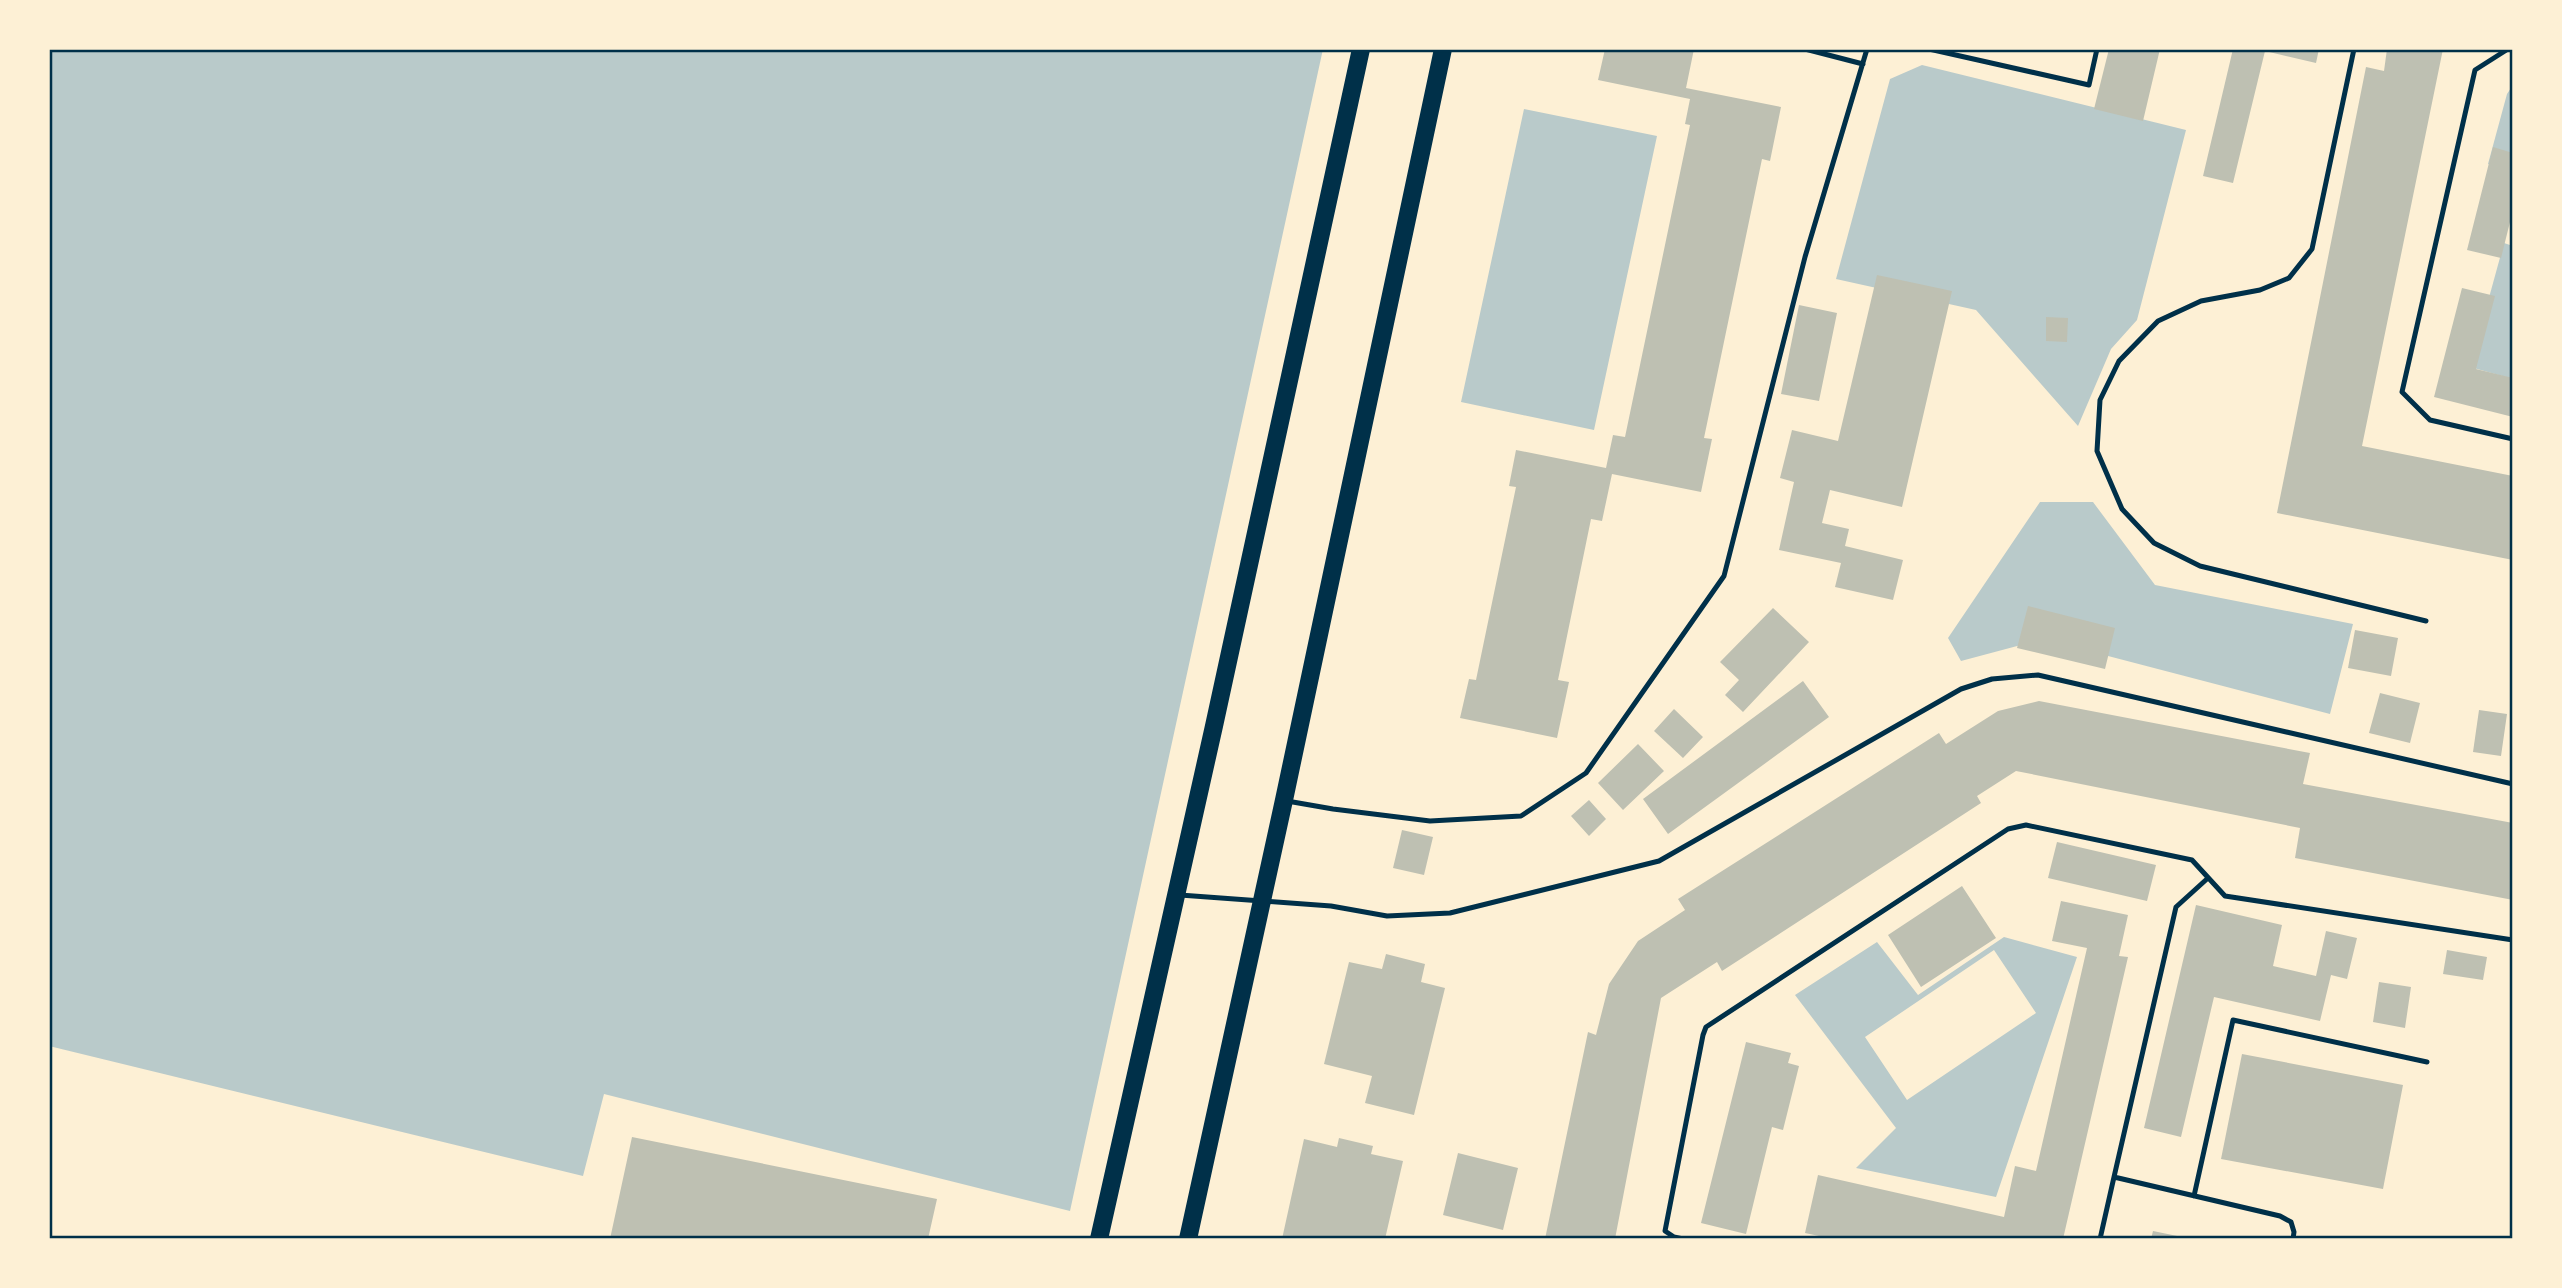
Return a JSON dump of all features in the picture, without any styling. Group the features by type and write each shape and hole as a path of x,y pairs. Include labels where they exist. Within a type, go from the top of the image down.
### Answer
{"main road":[{"path":"1099,1239 1177,895 1361,49"},
{"path":"1188,1239 1443,49"}],"lane":[{"path":"1805,49 1863,64"},
{"path":"1284,800 1430,821 1521,816 1586,773 1724,576 1805,257 1867,49"},
{"path":"1929,49 2089,85 2097,49"},
{"path":"2354,49 2312,249 2289,278 2260,290 2201,301 2158,321 2119,361 2100,400 2097,451 2122,509 2154,543 2200,566 2426,621"},
{"path":"2508,49 2475,70 2402,392 2430,420 2513,439"},
{"path":"1177,895 1331,906 1387,916 1450,914 1659,860 1961,689 1992,679 2038,675 2513,785"},
{"path":"1683,1239 1665,1231 1666,1222 1703,1035 1712,1021 2016,826 2026,825 2192,860 2225,896 2513,940"},
{"path":"2100,1239 2176,907 2208,878"},
{"path":"2194,1196 2233,1020 2427,1062"},
{"path":"2114,1177 2280,1216 2291,1222 2293,1239"}],"shaded area":[{"path":"49,49 1323,49 1070,1211 604,1094 583,1176 49,1046"},
{"path":"1922,65 2186,130 2137,320 2111,349 2078,426 1976,310 1836,279 1890,79"},
{"path":"2513,85 2513,171 2488,164 2507,94"},
{"path":"1524,109 1657,136 1594,430 1461,402"},
{"path":"2504,243 2513,246 2513,379 2470,367"},
{"path":"2040,502 2093,502 2155,585 2353,624 2330,714 2043,639 1961,661 1948,638"},
{"path":"2004,937 2077,957 1996,1197 1856,1168 1896,1128 1795,995 1877,942 1918,995","holes":["1994,950 2036,1013 1907,1100 1865,1037"]}],"building":[{"path":"1605,49 1694,49 1686,88 1781,107 1770,161 1762,159 1704,438 1712,439 1701,492 1612,474 1602,521 1591,519 1558,680 1569,682 1557,738 1460,718 1469,679 1476,680 1516,487 1509,486 1516,450 1606,468 1613,435 1625,437 1690,125 1685,124 1690,99 1598,80"},
{"path":"2109,49 2160,49 2143,121 2094,109"},
{"path":"2233,49 2319,49 2316,63 2265,51 2233,183 2203,176"},
{"path":"2387,49 2443,49 2362,446 2513,476 2513,560 2277,513 2366,67 2384,71"},
{"path":"2493,147 2513,153 2513,210 2501,258 2467,250"},
{"path":"1877,275 1952,291 1902,507 1830,490 1822,523 1849,529 1845,546 1903,560 1893,600 1835,587 1841,563 1779,550 1794,482 1780,478 1792,430 1838,441"},
{"path":"2462,288 2495,296 2476,369 2513,378 2513,417 2434,397"},
{"path":"1799,305 1837,313 1819,401 1781,394"},
{"path":"2046,317 2068,318 2067,342 2046,341"},
{"path":"2028,606 2115,628 2105,669 2017,648"},
{"path":"1773,608 1809,642 1743,712 1725,695 1739,680 1720,662"},
{"path":"2355,630 2398,638 2391,676 2348,668"},
{"path":"1803,681 1829,717 1668,834 1643,799"},
{"path":"2380,693 2420,703 2410,743 2369,733"},
{"path":"2039,701 2310,753 2303,784 2513,823 2513,900 2295,858 2300,828 2016,771 1977,796 1981,803 1722,971 1717,962 1661,998 1615,1239 1545,1239 1588,1032 1596,1035 1609,984 1638,941 1685,910 1678,899 1939,733 1946,744 1998,711"},
{"path":"1674,709 1703,737 1683,758 1654,731"},
{"path":"2479,710 2507,714 2501,756 2473,752"},
{"path":"1638,744 1664,771 1623,810 1598,783"},
{"path":"1589,800 1606,819 1589,836 1571,816"},
{"path":"1402,830 1433,837 1424,875 1393,868"},
{"path":"2057,842 2156,865 2147,901 2048,878"},
{"path":"1962,886 1996,938 1921,987 1888,935"},
{"path":"2061,901 2128,915 2119,956 2128,957 2063,1239 1833,1239 1805,1233 1818,1175 2004,1217 2015,1166 2036,1171 2087,948 2052,941"},
{"path":"2196,905 2282,925 2273,966 2316,976 2326,931 2357,938 2347,979 2331,975 2320,1021 2214,997 2181,1137 2144,1128"},
{"path":"2447,950 2487,957 2483,980 2443,974"},
{"path":"1386,954 1425,964 1421,982 1445,988 1414,1115 1365,1103 1372,1076 1324,1064 1349,962 1382,969"},
{"path":"2379,982 2411,987 2405,1028 2373,1022"},
{"path":"1746,1042 1791,1053 1788,1063 1799,1066 1783,1130 1772,1127 1746,1234 1701,1223"},
{"path":"2242,1054 2403,1085 2383,1189 2221,1159"},
{"path":"632,1137 937,1199 928,1239 610,1239"},
{"path":"1339,1138 1373,1146 1371,1154 1403,1161 1385,1239 1282,1239 1304,1139 1337,1147"},
{"path":"1458,1153 1518,1168 1503,1230 1443,1215"},
{"path":"2153,1231 2187,1238 2187,1239 2151,1239"}]}
